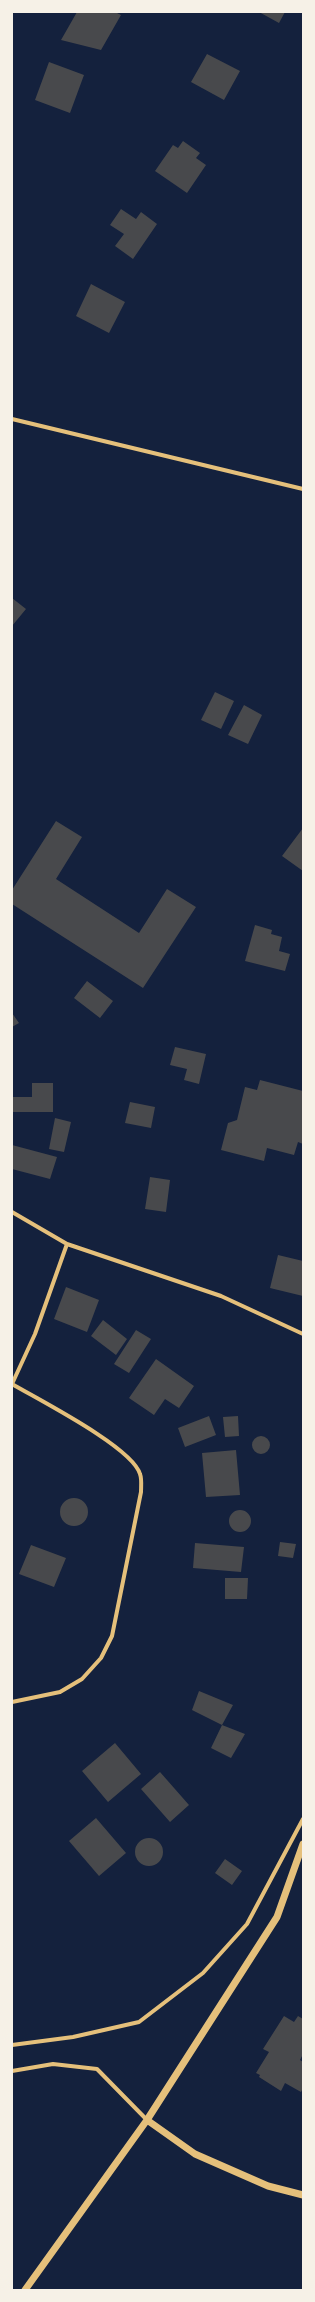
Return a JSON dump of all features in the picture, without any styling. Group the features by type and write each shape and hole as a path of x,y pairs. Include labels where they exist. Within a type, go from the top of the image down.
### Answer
{"street":[{"path":"12,419 303,489"},
{"path":"12,1212 67,1244 221,1296 303,1334"},
{"path":"12,1702 60,1692 82,1679 101,1658 112,1636 141,1492 140,1474 130,1458 108,1441 12,1384 35,1334 67,1244"},
{"path":"12,2045 72,2037 139,2022 203,1973 246,1924 303,1819"},
{"path":"25,2290 147,2120 277,1917 303,1844"},
{"path":"12,2071 53,2064 97,2069 147,2120 195,2154 268,2186 303,2195"}],"building":[{"path":"77,12 115,12 121,15 101,50 61,40"},
{"path":"259,12 285,12 279,23"},
{"path":"207,54 240,71 224,100 191,82"},
{"path":"49,62 84,75 70,113 35,100"},
{"path":"183,141 200,153 196,158 206,165 187,193 155,171 173,145 178,148"},
{"path":"121,209 136,219 141,212 157,224 133,259 115,246 124,234 110,225"},
{"path":"91,284 125,302 109,333 76,316"},
{"path":"12,598 26,609 12,626"},
{"path":"215,692 234,701 221,729 201,720"},
{"path":"244,705 262,715 248,744 228,735"},
{"path":"56,821 82,837 56,879 139,933 167,889 196,907 143,988 12,904 12,890"},
{"path":"303,828 303,871 282,856"},
{"path":"255,925 272,930 271,934 282,937 279,951 290,954 285,971 245,961"},
{"path":"87,981 113,1001 100,1018 74,998"},
{"path":"12,1013 19,1023 12,1027"},
{"path":"175,1047 206,1054 199,1084 184,1080 187,1069 170,1065"},
{"path":"260,1080 303,1091 303,1144 298,1142 294,1155 267,1148 264,1161 221,1150 228,1123 237,1120 245,1087 257,1090"},
{"path":"32,1083 53,1083 53,1112 12,1112 12,1097 32,1097"},
{"path":"130,1102 155,1107 151,1128 125,1123"},
{"path":"55,1118 71,1122 64,1152 49,1149"},
{"path":"12,1145 57,1157 50,1179 12,1169"},
{"path":"150,1177 170,1180 166,1212 145,1209"},
{"path":"278,1255 303,1261 303,1296 270,1288"},
{"path":"66,1287 99,1300 87,1332 54,1319"},
{"path":"103,1320 127,1339 116,1355 91,1336"},
{"path":"136,1330 151,1339 129,1373 114,1364"},
{"path":"156,1359 194,1386 179,1408 165,1399 154,1415 129,1398"},
{"path":"209,1416 216,1435 185,1447 178,1428"},
{"path":"238,1416 239,1436 225,1437 223,1417"},
{"path":"261,1436 267,1439 270,1445 267,1451 261,1454 255,1451 252,1445 255,1439"},
{"path":"236,1450 240,1495 206,1497 202,1453"},
{"path":"74,1498 84,1502 88,1512 84,1522 74,1526 64,1522 60,1512 64,1502"},
{"path":"240,1510 248,1513 251,1521 248,1529 240,1532 232,1529 229,1521 232,1513"},
{"path":"280,1542 296,1544 293,1558 278,1556"},
{"path":"195,1543 244,1547 241,1572 193,1568"},
{"path":"31,1545 66,1558 54,1587 19,1574"},
{"path":"225,1578 248,1578 247,1599 225,1599"},
{"path":"199,1691 233,1705 222,1725 192,1710"},
{"path":"222,1725 245,1734 231,1758 211,1748"},
{"path":"115,1743 141,1774 108,1802 82,1771"},
{"path":"160,1772 189,1805 170,1822 141,1789"},
{"path":"96,1818 126,1853 99,1876 69,1841"},
{"path":"149,1838 159,1842 163,1852 159,1862 149,1866 139,1862 135,1852 139,1842"},
{"path":"225,1859 242,1871 232,1885 215,1873"},
{"path":"284,2016 294,2022 298,2016 303,2019 303,2054 300,2060 303,2062 303,2088 301,2092 285,2083 281,2091 259,2077 260,2075 256,2073 269,2052 263,2049"}]}
